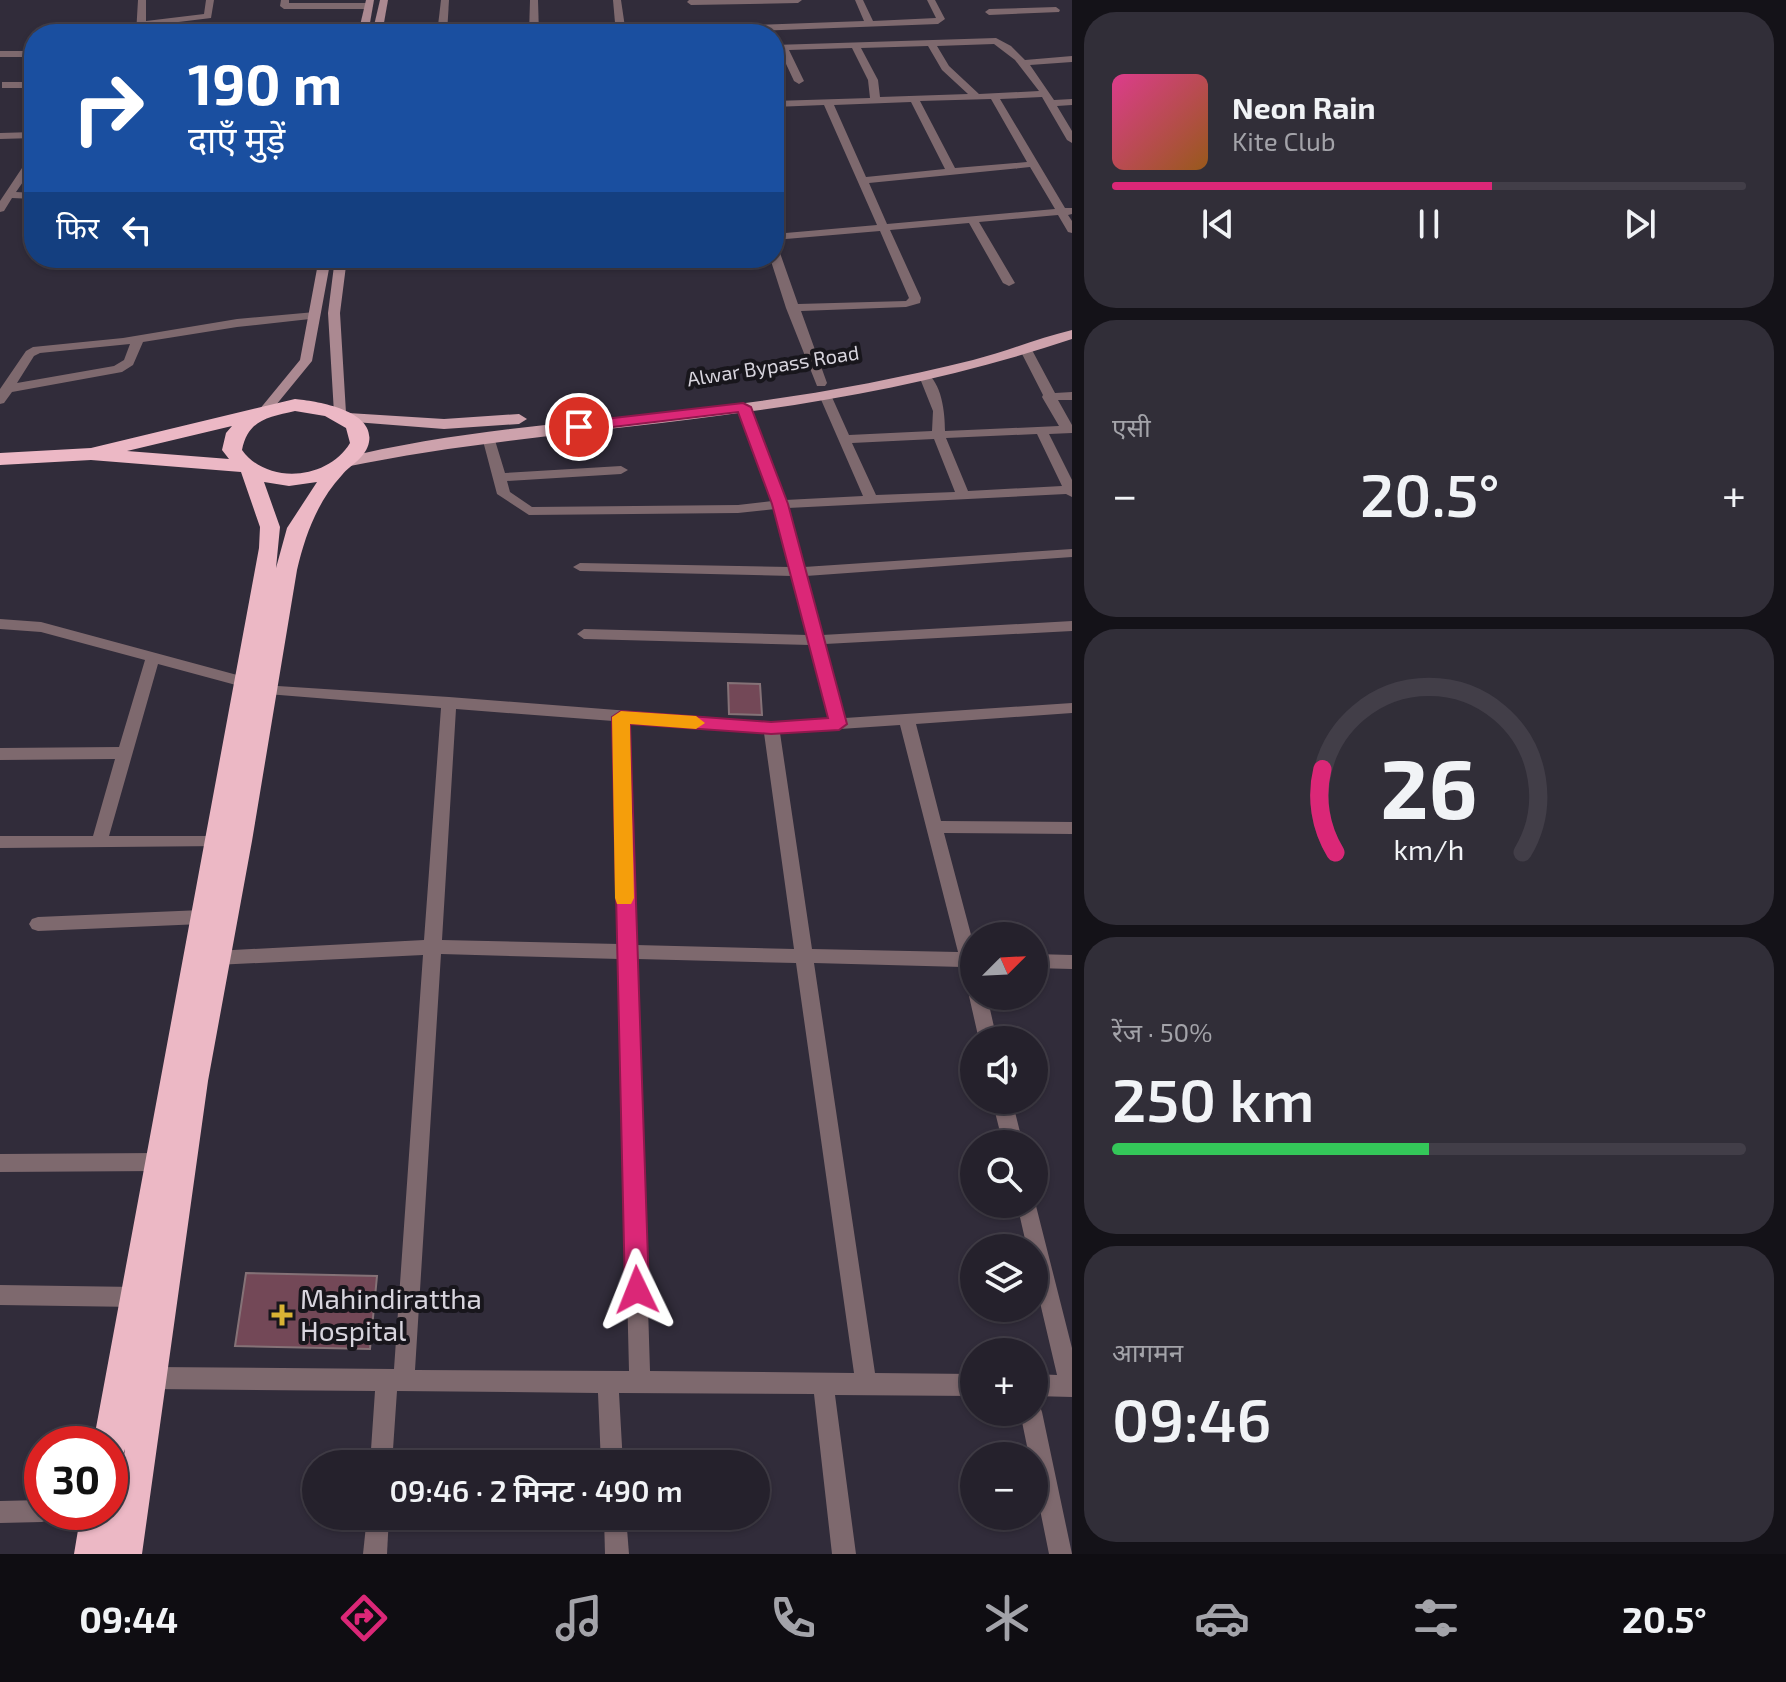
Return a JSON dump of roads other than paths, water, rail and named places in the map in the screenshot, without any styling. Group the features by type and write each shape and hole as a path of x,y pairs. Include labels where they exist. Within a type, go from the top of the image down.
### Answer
{"highway":[{"path":"91,454 282,407 303,405 344,416 359,436 356,450 340,465 297,528 217,842 113,1426"},
{"path":"125,1554 192,1095 257,686 270,527 246,468 232,450 236,433 257,415"},
{"path":"0,459 91,454 246,468 271,477 298,479 340,465"},
{"path":"91,1554 95,1530"}],"main road":[{"name":"Alwar Bypass Road","path":"344,416 474,424 823,389 977,350 1072,321"},
{"path":"340,465 422,445 743,407 823,389 925,376 1026,350 1072,334"}],"street":[{"path":"141,24 142,0"},
{"path":"167,24 208,16 210,0"},
{"path":"285,0 284,6 370,3 365,24"},
{"path":"379,24 384,0"},
{"path":"443,24 445,0"},
{"path":"534,0 534,24"},
{"path":"617,0 620,24"},
{"path":"697,24 690,1 797,0 809,26"},
{"path":"859,0 870,24"},
{"path":"931,0 941,19 938,21"},
{"path":"1049,0 1066,21"},
{"path":"989,12 1056,10"},
{"path":"784,27 938,21 963,41"},
{"path":"784,47 996,41 1007,46 1021,63 1072,140"},
{"path":"930,42 945,68 976,96"},
{"path":"855,45 873,80 875,100"},
{"path":"0,54 24,54"},
{"path":"784,56 799,81"},
{"path":"1021,63 1072,59"},
{"path":"2,85 24,85"},
{"path":"784,104 976,96 1072,102"},
{"path":"994,96 1034,164 1067,211 1072,230"},
{"path":"914,99 952,172"},
{"path":"792,308 914,303 915,298 828,102"},
{"path":"0,136 24,135"},
{"path":"864,180 1034,164"},
{"path":"0,209 24,173"},
{"path":"9,195 24,196"},
{"path":"784,236 1067,211"},
{"path":"972,219 1009,283"},
{"path":"257,415 306,361 323,268"},
{"path":"340,268 334,313 344,416"},
{"path":"779,268 823,389 871,500"},
{"path":"3,395 30,354 37,350 138,340 237,323 315,316"},
{"path":"3,395 118,369 129,362 138,340"},
{"path":"1026,350 1048,397 1070,429"},
{"path":"925,376 939,411 938,434 963,495"},
{"path":"1048,397 1072,396"},
{"path":"743,407 780,504 839,724"},
{"path":"845,439 1070,429"},
{"path":"488,437 504,494 529,511 738,509 780,504 1071,492 1041,430"},
{"path":"499,477 621,470"},
{"path":"580,567 798,572 1072,553"},
{"path":"1,626 41,627 257,686 621,717 771,728 1072,708"},
{"path":"584,634 816,640 1072,626"},
{"path":"99,842 153,657"},
{"path":"384,1450 396,1380 449,702"},
{"path":"621,717 625,952 640,1382"},
{"path":"907,720 961,922"},
{"path":"771,728 866,1384"},
{"path":"0,754 125,753"},
{"path":"935,827 1072,828"},
{"path":"0,842 217,842"},
{"path":"38,924 202,917"},
{"path":"215,958 432,947 960,960"},
{"path":"1048,961 1072,962"},
{"path":"0,1163 158,1162"},
{"path":"1030,1218 1071,1386 1048,1385"},
{"path":"0,1295 136,1297"},
{"path":"153,1378 960,1385"},
{"path":"608,1382 611,1450"},
{"path":"823,1383 844,1554"},
{"path":"1034,1426 1061,1554"},
{"path":"0,1512 24,1511"},
{"path":"375,1554 377,1530"},
{"path":"616,1530 617,1554"}],"place":[{"name":"Mahindirattha Hospital","path":"282,1315"}]}
